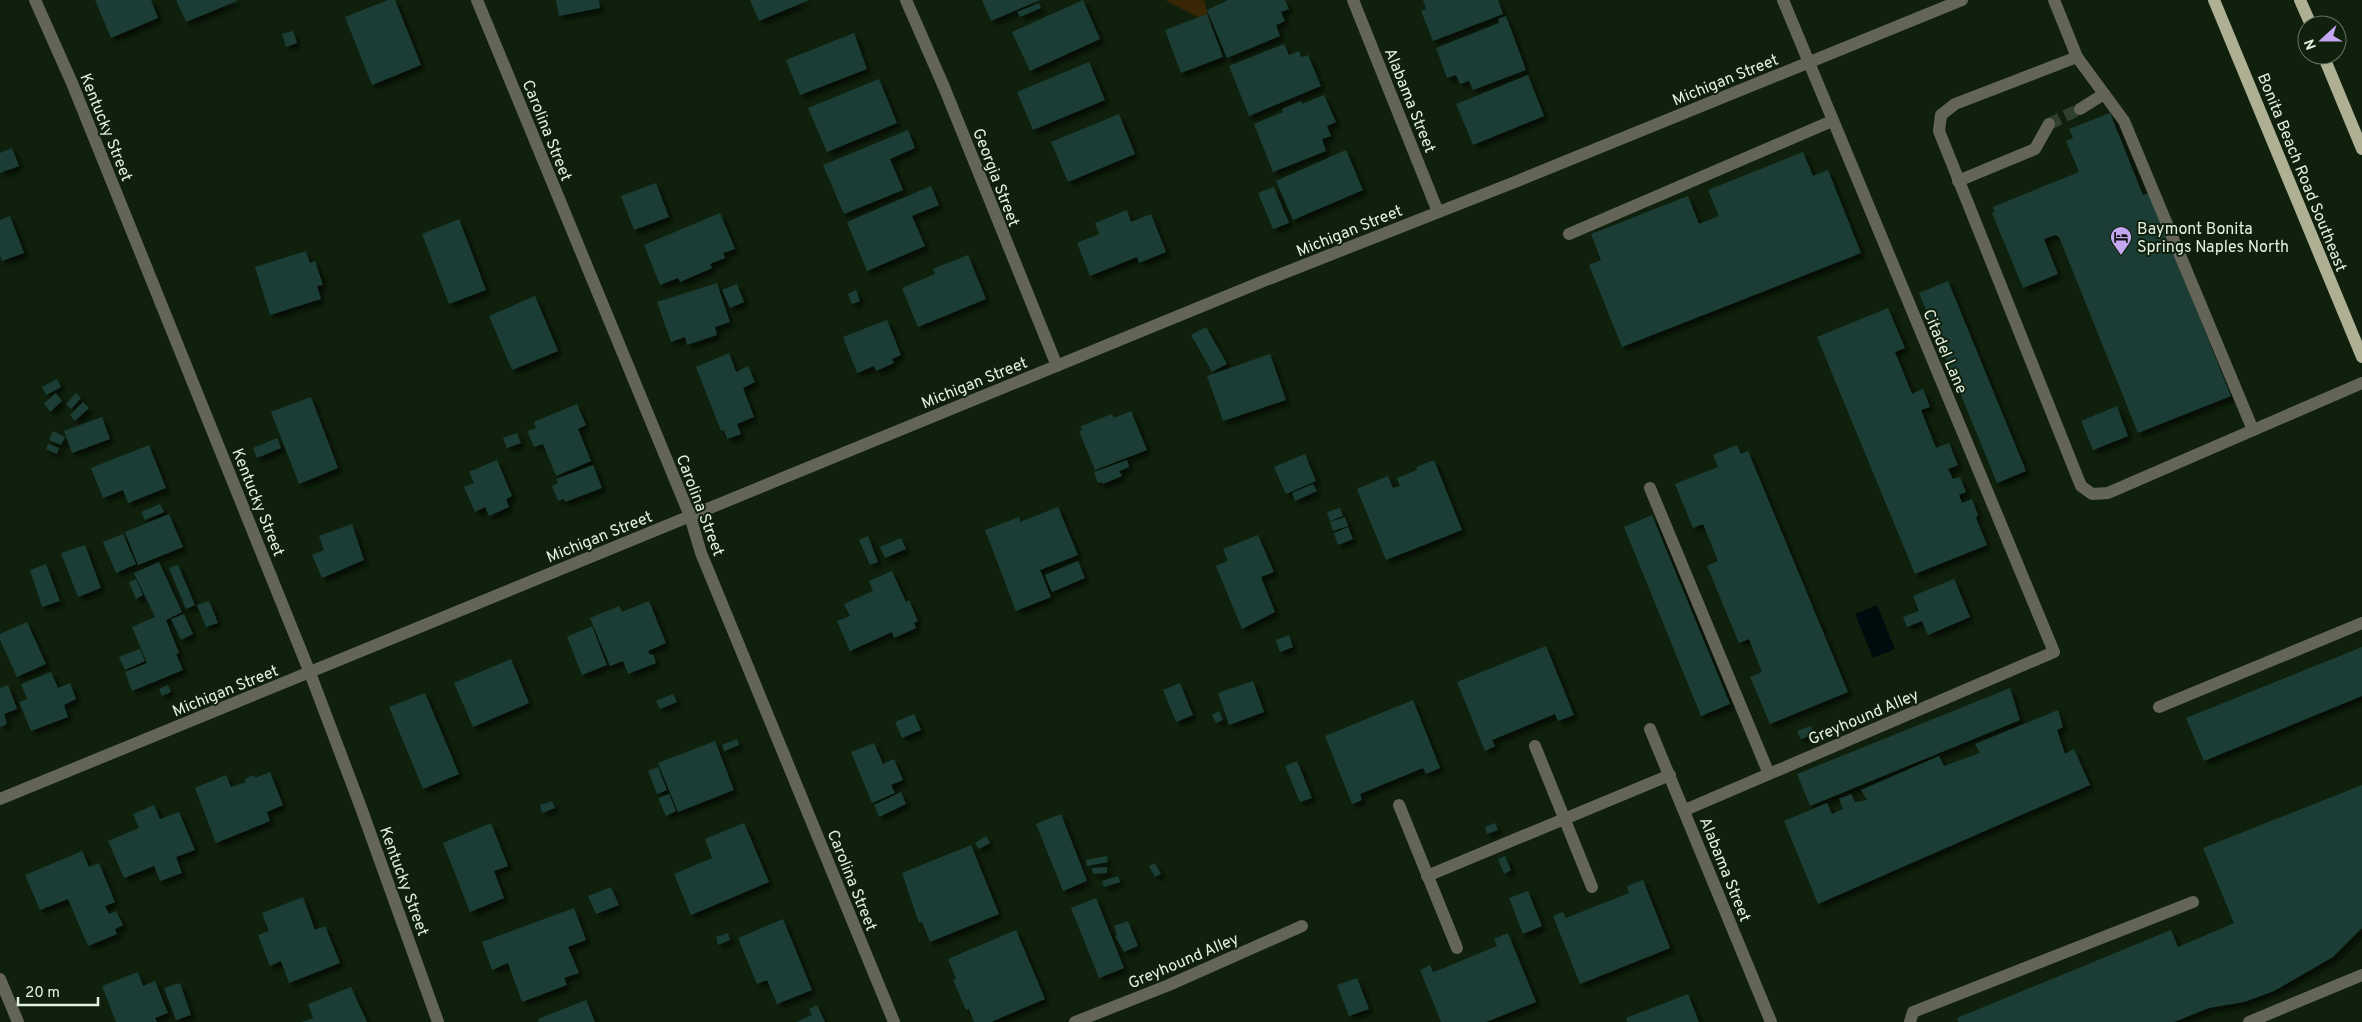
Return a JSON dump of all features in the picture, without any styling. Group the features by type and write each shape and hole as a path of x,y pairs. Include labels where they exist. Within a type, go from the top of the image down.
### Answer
{"main road":[{"name":"Bonita Beach Road Southeast","path":"2214,0 2362,357"},
{"path":"2300,0 2307,15"},
{"path":"2327,65 2362,149"}],"street":[{"name":"Kentucky Street","path":"35,0 72,83 310,673 438,1022"},
{"name":"Carolina Street","path":"477,0 690,516 702,553 894,1022"},
{"name":"Georgia Street","path":"906,0 944,87 1057,366"},
{"name":"Alabama Street","path":"1353,0 1438,212"},
{"name":"Citadel Lane","path":"1783,0 2054,652"},
{"name":"Michigan Street","path":"0,799 1057,366 1962,0"},
{"path":"2054,0 2077,57 2124,121 2253,430"},
{"path":"2077,57 1955,104 1941,115 1939,131 2081,486 2092,494 2108,493 2362,383"},
{"path":"2080,109 2104,94"},
{"path":"1569,234 1832,121"},
{"path":"1958,181 2035,149 2049,124"},
{"path":"1650,488 1769,774"},
{"path":"2159,706 2362,623"},
{"name":"Greyhound Alley","path":"1685,810 2054,652"},
{"name":"Alabama Street","path":"1650,729 1771,1022"},
{"path":"1535,746 1566,818 1592,887"},
{"path":"1427,876 1670,775"},
{"path":"1399,805 1457,948"},
{"path":"1910,1022 1913,1012 2193,902"},
{"name":"Greyhound Alley","path":"1075,1022 1169,985 1302,926"},
{"path":"2249,1022 2362,975"},
{"path":"0,979 18,1022"}],"shaded area":[{"path":"1165,0 1204,0 1209,21 1205,21"},
{"path":"1877,605 1895,649 1873,658 1855,614"}],"building":[{"path":"95,0 151,0 158,18 111,38"},
{"path":"176,0 236,0 237,1 186,22"},
{"path":"388,0 395,0 421,65 372,85 345,17"},
{"path":"556,0 599,0 600,8 559,16"},
{"path":"750,0 809,0 759,21"},
{"path":"982,0 1040,0 991,21"},
{"path":"1083,0 1100,39 1030,71 1012,32"},
{"path":"1228,0 1285,0 1289,9 1281,12 1285,21 1276,25 1280,36 1227,58 1207,10"},
{"path":"1423,0 1498,0 1503,14 1433,41 1421,11 1426,9"},
{"path":"1039,3 1041,8 1020,17 1017,12"},
{"path":"1207,14 1223,57 1181,73 1165,30"},
{"path":"1506,16 1526,70 1473,90 1469,81 1460,84 1456,75 1447,78 1436,48 1499,23 1498,19"},
{"path":"293,31 297,43 286,47 282,34"},
{"path":"854,33 867,69 800,95 786,60"},
{"path":"1284,44 1289,55 1299,51 1301,57 1308,55 1321,86 1249,116 1229,66"},
{"path":"1089,62 1105,100 1033,130 1017,92"},
{"path":"1528,75 1544,116 1473,145 1456,104"},
{"path":"879,79 897,123 827,152 808,108"},
{"path":"1324,95 1336,122 1327,126 1331,136 1322,139 1326,151 1273,172 1254,124 1283,112 1282,109 1301,101 1302,104"},
{"name":"Baymont Bonita Springs Naples North","path":"2110,113 2143,195 2149,193 2231,396 2138,433 2059,237 2055,235 2044,239 2058,274 2023,288 1992,213 1995,212 1993,207 2079,172 2066,141 2073,138 2069,129"},
{"path":"1119,114 1135,154 1068,182 1051,142"},
{"path":"908,130 915,148 890,159 903,190 844,214 823,165"},
{"path":"12,148 19,166 0,173 0,153"},
{"path":"1346,150 1363,190 1293,220 1276,181"},
{"path":"1803,152 1813,176 1828,170 1861,253 1622,347 1589,265 1601,260 1591,234 1688,196 1699,224 1719,216 1708,190"},
{"path":"656,183 669,217 634,230 621,196"},
{"path":"931,186 939,205 912,216 925,246 867,271 847,222"},
{"path":"1274,187 1289,223 1273,229 1258,193"},
{"path":"1127,210 1131,222 1151,214 1166,252 1139,263 1137,257 1090,276 1077,243 1099,234 1095,223"},
{"path":"720,213 735,249 723,253 725,258 710,264 712,268 680,282 678,278 660,285 644,245"},
{"path":"10,216 24,253 2,261 0,255 0,220"},
{"path":"459,219 486,290 449,304 422,234"},
{"path":"306,251 310,263 315,261 323,285 317,286 321,299 270,315 255,267"},
{"path":"968,255 986,299 918,327 902,288 935,274 933,269"},
{"path":"1948,281 2026,471 1997,483 1919,293"},
{"path":"717,283 730,322 715,327 717,335 687,345 685,337 671,342 657,302"},
{"path":"737,284 744,302 730,308 722,290"},
{"path":"856,290 860,301 852,304 848,294"},
{"path":"535,296 558,351 512,370 489,316"},
{"path":"1888,308 1905,348 1895,352 1912,394 1923,389 1930,407 1921,410 1936,448 1949,443 1958,465 1948,469 1953,479 1960,477 1966,492 1959,495 1962,503 1972,499 1978,515 1976,518 1987,545 1915,574 1817,337"},
{"path":"887,320 901,355 892,359 894,363 876,371 874,366 857,373 843,337"},
{"path":"1206,327 1227,364 1212,372 1191,335"},
{"path":"729,353 736,372 748,366 755,382 743,388 754,417 737,424 741,434 727,439 724,430 721,431 696,367"},
{"path":"1270,354 1286,400 1223,421 1207,376"},
{"path":"57,379 61,387 46,395 42,387"},
{"path":"56,393 62,401 50,412 44,403"},
{"path":"76,393 81,398 71,409 66,404"},
{"path":"311,397 338,468 299,484 271,412"},
{"path":"83,402 89,408 75,421 70,415"},
{"path":"577,404 586,425 578,429 591,461 556,476 543,444 534,447 527,431 536,428 534,422"},
{"path":"2117,406 2128,436 2093,450 2081,421"},
{"path":"1131,411 1147,450 1095,470 1079,431 1082,430 1081,426 1112,414 1114,418"},
{"path":"102,417 110,439 72,453 64,431"},
{"path":"53,431 65,437 61,445 49,440"},
{"path":"517,433 521,443 507,448 503,438"},
{"path":"277,438 281,448 257,458 253,448"},
{"path":"48,444 59,448 57,454 46,449"},
{"path":"149,445 166,488 128,503 123,490 103,498 91,468"},
{"path":"1737,445 1741,454 1748,451 1848,692 1770,724 1750,677 1762,672 1749,639 1739,643 1707,566 1718,561 1703,524 1693,528 1675,484 1718,467 1713,455"},
{"path":"1305,454 1316,481 1286,494 1274,467"},
{"path":"497,460 512,496 506,499 509,507 489,516 485,507 475,512 464,487 474,483 469,472"},
{"path":"1127,460 1129,467 1119,471 1122,476 1103,484 1102,482 1098,483 1094,472"},
{"path":"1434,460 1462,530 1386,560 1357,489 1388,476 1393,488 1400,486 1397,478 1417,470 1416,467"},
{"path":"593,465 602,488 565,502 564,499 558,501 552,486 558,483 556,479"},
{"path":"1313,484 1317,491 1295,501 1292,493"},
{"path":"160,504 164,512 145,520 141,512"},
{"path":"1058,507 1078,555 1040,570 1051,597 1016,611 985,530 1019,517 1020,522"},
{"path":"1340,508 1343,516 1330,521 1327,512"},
{"path":"169,514 183,547 138,565 125,532"},
{"path":"1652,515 1730,704 1701,716 1624,527"},
{"path":"1345,517 1348,526 1333,531 1330,522"},
{"path":"352,524 364,560 322,578 312,555 324,550 319,536"},
{"path":"1348,527 1353,539 1338,545 1334,533"},
{"path":"123,534 136,564 116,573 103,542"},
{"path":"1258,535 1274,572 1261,577 1275,612 1242,629 1216,566 1228,561 1223,549"},
{"path":"868,536 878,562 870,565 859,540"},
{"path":"901,538 906,549 885,558 880,547"},
{"path":"85,545 101,588 78,597 61,553"},
{"path":"1078,561 1085,578 1052,592 1045,575"},
{"path":"159,562 182,612 166,620 179,653 176,654 183,670 132,691 125,672 147,663 132,627 155,617 134,573"},
{"path":"46,564 60,601 42,607 30,570"},
{"path":"178,565 195,605 186,609 169,568"},
{"path":"892,571 906,602 909,600 918,621 914,623 916,628 894,638 892,632 850,651 837,621 850,616 844,604 873,591 869,581"},
{"path":"136,579 143,595 136,599 129,582"},
{"path":"1954,579 1970,617 1928,635 1922,621 1907,627 1903,617 1919,611 1913,596"},
{"path":"209,601 218,623 206,627 197,605"},
{"path":"649,601 666,643 648,651 650,655 653,654 656,663 628,674 623,661 610,666 590,618 619,606 622,612"},
{"path":"184,614 193,634 181,640 171,619"},
{"path":"27,622 46,664 17,677 0,640 0,634"},
{"path":"592,626 607,665 582,675 567,637"},
{"path":"1289,635 1293,647 1280,652 1276,640"},
{"path":"1546,646 1574,715 1558,721 1555,714 1492,740 1495,746 1485,751 1457,682"},
{"path":"2362,647 2362,696 2204,761 2186,718"},
{"path":"140,649 145,661 125,670 119,657"},
{"path":"511,659 529,703 473,727 454,683"},
{"path":"51,672 58,688 70,683 76,699 64,705 68,717 31,731 19,702 27,699 21,684"},
{"path":"1253,681 1264,712 1229,725 1218,693"},
{"path":"1180,683 1193,715 1176,722 1163,690"},
{"path":"8,685 17,709 4,714 7,724 0,727 0,688"},
{"path":"168,685 171,692 162,696 159,689"},
{"path":"2010,688 2020,720 1810,806 1797,774"},
{"path":"425,693 459,774 423,789 389,707"},
{"path":"673,694 677,702 660,709 656,701"},
{"path":"1413,700 1440,768 1426,774 1423,768 1360,794 1362,800 1352,804 1325,736"},
{"path":"2058,710 2063,727 2057,730 2065,754 2074,749 2090,785 1818,904 1784,821 1827,803 1832,814 1843,809 1839,799 1851,794 1855,802 1867,800 1861,790 1939,756 1944,766 1980,753 1975,744"},
{"path":"1219,711 1223,720 1216,723 1212,715"},
{"path":"914,714 921,730 902,738 895,722"},
{"path":"1811,726 1814,734 1801,739 1797,731"},
{"path":"737,739 739,745 724,751 722,745"},
{"path":"715,741 734,790 678,812 658,763"},
{"path":"874,743 883,764 894,759 903,780 891,785 895,793 872,803 851,752"},
{"path":"1297,761 1312,798 1300,802 1285,766"},
{"path":"658,767 667,790 657,794 648,771"},
{"path":"270,772 283,805 267,812 270,821 216,843 195,788 226,775 231,787 246,782 245,779 254,775 255,778"},
{"path":"2362,785 2362,928 2333,957 2274,991 2244,1002 2209,1008 2174,1022 1958,1022 1957,1018 2171,930 2178,947 2234,923 2203,848"},
{"path":"901,792 906,804 879,817 874,805"},
{"path":"669,794 676,811 666,816 658,798"},
{"path":"552,801 555,808 542,813 540,805"},
{"path":"154,805 160,819 179,812 195,850 176,857 182,873 160,881 154,866 124,878 108,841 139,828 133,814"},
{"path":"1061,814 1087,881 1063,891 1036,824"},
{"path":"491,823 508,866 494,871 504,898 470,912 443,843"},
{"path":"744,823 769,882 691,915 674,874 712,858 705,839"},
{"path":"1495,823 1498,830 1487,834 1485,827"},
{"path":"986,836 990,843 979,849 975,843"},
{"path":"971,845 999,914 930,942 922,922 919,923 902,873"},
{"path":"82,851 89,867 99,863 115,902 105,906 109,914 116,911 123,925 115,929 117,934 88,946 68,899 40,910 25,875"},
{"path":"1107,856 1108,862 1087,866 1086,860"},
{"path":"1505,856 1511,870 1504,874 1498,859"},
{"path":"1155,863 1161,874 1155,877 1149,866"},
{"path":"1107,867 1107,873 1093,874 1092,868"},
{"path":"1118,876 1120,882 1104,887 1102,881"},
{"path":"1643,880 1670,948 1580,984 1553,916 1563,912 1566,918 1629,893 1627,886"},
{"path":"611,887 619,905 596,914 588,896"},
{"path":"1528,891 1542,926 1523,934 1509,898"},
{"path":"303,897 315,930 325,926 340,963 289,983 281,961 270,966 258,935 269,931 262,913"},
{"path":"1096,898 1124,968 1099,978 1071,908"},
{"path":"574,908 586,940 568,947 579,973 564,978 567,985 522,1002 508,963 492,970 482,942"},
{"path":"783,919 812,990 777,1004 767,980 757,984 738,938"},
{"path":"1128,921 1138,946 1124,952 1115,936 1117,935 1114,926"},
{"path":"1016,930 1045,999 991,1022 974,1022 969,1009 966,1010 953,980 956,979 948,959"},
{"path":"728,933 730,940 718,945 716,937"},
{"path":"1508,933 1536,1002 1486,1022 1441,1022 1420,970 1430,965 1433,972 1497,946 1494,939"},
{"path":"138,972 143,986 155,981 168,1013 155,1018 157,1022 116,1022 102,986"},
{"path":"1357,978 1369,1009 1349,1016 1337,985"},
{"path":"180,983 191,1015 176,1020 164,988"},
{"path":"351,987 367,1022 302,1022 313,1018 308,1004"},
{"path":"1688,994 1699,1022 1627,1022 1626,1018"},
{"path":"586,1000 595,1022 539,1022 538,1019"},
{"path":"817,1005 825,1022 796,1022 812,1015 809,1009"}],"tunnel":[{"path":"2049,124 2080,109"}],"place":[{"name":"Baymont Bonita Springs Naples North","path":"2121,256"}]}
